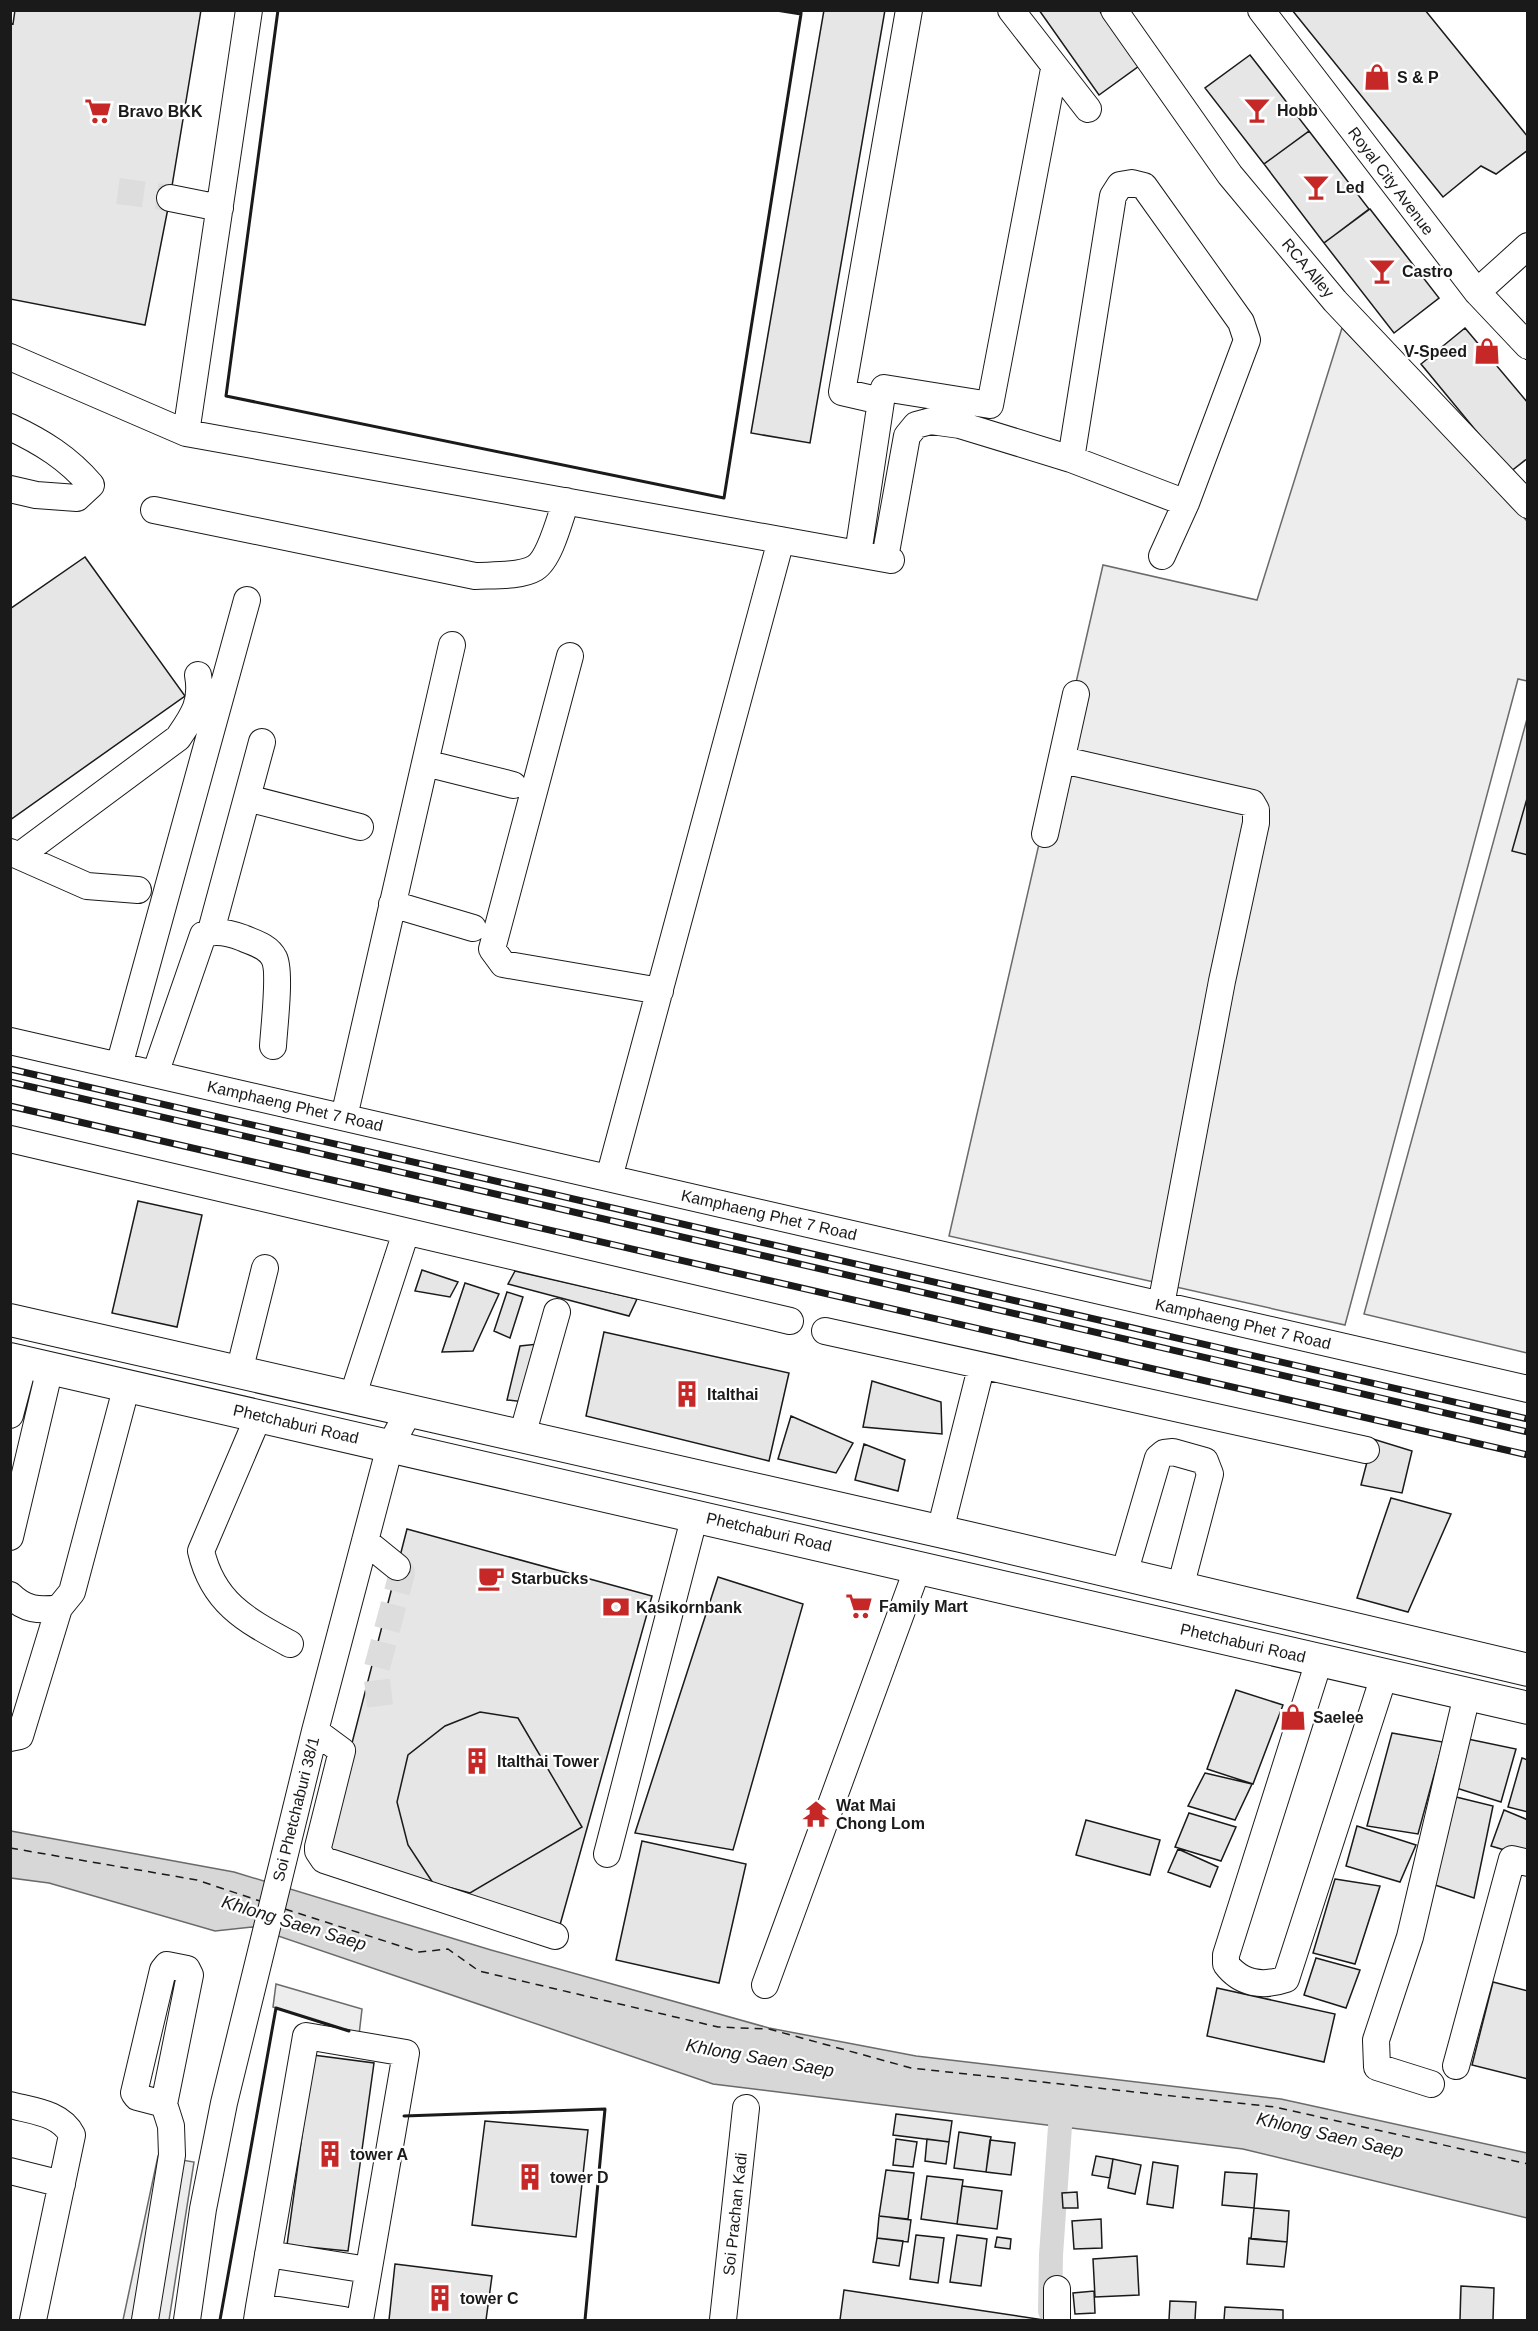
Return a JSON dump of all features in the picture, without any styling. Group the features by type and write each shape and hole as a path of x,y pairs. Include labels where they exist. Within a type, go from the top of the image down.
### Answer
{"main road":[{"path":"10,1320 952,1534 1527,1670"},
{"name":"Phetchaburi Road","path":"28,1363 1527,1708"},
{"path":"952,1534 953,1575"}],"street":[{"path":"186,433 249,10"},
{"path":"881,401 842,392 909,10"},
{"path":"1011,10 1054,69 1088,109"},
{"name":"RCA Alley","path":"1114,10 1230,175 1335,301 1527,505"},
{"name":"Royal City Avenue","path":"1261,10 1477,292 1527,346"},
{"path":"858,554 884,388 990,405 1054,69"},
{"path":"1071,459 1113,196 1120,185 1132,183 1144,186 1242,322 1246,340 1186,503 1162,556"},
{"path":"170,198 220,208"},
{"path":"1477,292 1527,246"},
{"path":"10,357 186,433 888,559 907,436 915,424 931,421 960,425 1071,459 1186,503"},
{"path":"10,427 58,453 75,466 91,485 77,498 36,495 10,489"},
{"path":"154,510 475,576 514,573 535,568 546,557 566,501"},
{"path":"609,1178 781,540"},
{"path":"119,1066 247,600"},
{"path":"344,1117 452,645"},
{"path":"570,656 492,949 503,964 660,992"},
{"path":"15,854 178,738 193,716 201,693 198,675"},
{"path":"1045,834 1076,694"},
{"path":"211,931 262,742"},
{"path":"1063,760 1252,803 1256,810 1256,823 1222,981 1161,1305"},
{"path":"425,763 513,784"},
{"path":"247,798 360,827"},
{"path":"15,854 87,886 138,890"},
{"path":"392,904 473,928"},
{"path":"155,1074 203,935 211,931 236,935 264,946 275,959 277,981 273,1046"},
{"name":"Kamphaeng Phet 7 Road","path":"10,1041 1527,1389"},
{"path":"10,1139 790,1321"},
{"path":"352,1398 406,1232"},
{"path":"239,1372 265,1268"},
{"path":"522,1436 557,1312"},
{"path":"825,1331 981,1368 1366,1450"},
{"path":"10,1415 28,1363"},
{"path":"10,1537 28,1363"},
{"path":"952,1534 981,1368"},
{"path":"10,1738 20,1736 59,1608 72,1592 127,1385"},
{"name":"Soi Phetchaburi 38/1","path":"187,2320 203,2209 224,2103 284,1855 390,1446 409,1410"},
{"path":"259,1415 201,1551 206,1572 225,1602 251,1623 290,1644"},
{"path":"1124,1574 1158,1458 1164,1453 1173,1452 1205,1461 1210,1474 1180,1588"},
{"path":"607,1854 695,1515"},
{"path":"365,1541 397,1567"},
{"path":"765,1985 918,1567"},
{"path":"10,1594 22,1605 39,1611 59,1608"},
{"path":"1319,1661 1226,1955 1226,1964 1243,1980 1262,1984 1286,1979 1384,1676"},
{"path":"1431,2084 1377,2067 1374,2055 1376,2040 1410,1937 1467,1695"},
{"path":"315,1731 342,1751 318,1846 320,1856 324,1860 555,1936"},
{"path":"1456,2066 1512,1859 1527,1863"},
{"path":"145,2320 172,2155 171,2126 164,2104 190,1975 187,1969 167,1965 163,1970 134,2093 137,2097 164,2104"},
{"path":"344,2320 258,2314 306,2036 406,2053 360,2320"},
{"path":"10,2105 57,2118 66,2124 72,2135 33,2320"},
{"name":"Soi Prachan Kadi","path":"723,2320 746,2108"},
{"path":"10,2171 62,2184"},
{"path":"268,2254 368,2270"},
{"path":"1057,2289 1057,2320"},
{"path":"10,2319 19,2320"}],"shaded area":[{"path":"1342,328 1528,522 1527,681 1518,679 1345,1325 949,1236 1103,565 1257,600"},
{"path":"1527,719 1527,1353 1364,1314"},
{"path":"276,1984 362,2009 359,2035 273,2007"},
{"path":"158,2156 194,2162 169,2320 123,2320"}],"water":[{"name":"Khlong Saen Saep","path":"11,1831 234,1872 491,1950 769,2028 916,2056 1281,2099 1527,2153 1527,2218 1243,2149 713,2084 252,1927 215,1931 49,1883 11,1878"}],"building":[{"name":"Bravo BKK","path":"15,10 201,10 170,198 145,325 10,299 10,23 13,24"},
{"path":"824,10 885,10 810,443 751,433"},
{"path":"1039,10 1099,10 1139,66 1099,95"},
{"path":"1292,10 1425,10 1528,137 1528,150 1496,174 1481,166 1443,197"},
{"name":"Hobb","path":"1250,55 1309,131 1264,164 1205,88"},
{"name":"Led","path":"1309,131 1369,209 1324,243 1264,164"},
{"name":"Castro","path":"1370,209 1439,298 1394,333 1324,243"},
{"path":"1465,328 1528,403 1528,458 1510,472 1421,364"},
{"path":"85,557 185,696 10,820 10,609"},
{"path":"1528,795 1528,855 1512,851"},
{"path":"138,1201 202,1215 177,1327 112,1313"},
{"path":"422,1270 458,1282 450,1297 415,1291"},
{"path":"515,1271 637,1299 629,1316 508,1284"},
{"path":"465,1283 499,1294 473,1351 442,1352"},
{"path":"507,1292 523,1297 510,1338 494,1331"},
{"name":"Italthai","path":"604,1332 789,1373 769,1461 586,1416"},
{"path":"538,1344 525,1402 507,1400 520,1346"},
{"path":"872,1381 941,1402 942,1434 863,1427"},
{"path":"791,1416 853,1443 836,1473 778,1459"},
{"path":"1373,1439 1412,1451 1402,1493 1361,1485"},
{"path":"864,1444 905,1460 898,1491 855,1480"},
{"path":"1391,1498 1451,1514 1408,1612 1357,1598"},
{"name":"Italthai Tower","path":"407,1529 652,1596 558,1932 323,1856"},
{"path":"718,1577 803,1604 733,1850 635,1833"},
{"path":"1236,1690 1283,1705 1253,1784 1207,1769"},
{"path":"480,1712 518,1718 582,1827 470,1893 433,1883 408,1845 397,1802 408,1755 445,1726"},
{"path":"1392,1733 1443,1742 1418,1834 1367,1826"},
{"path":"1463,1738 1516,1749 1501,1802 1453,1787"},
{"path":"1522,1758 1528,1760 1528,1812 1508,1807"},
{"path":"1205,1773 1252,1784 1235,1820 1188,1806"},
{"path":"1452,1796 1493,1806 1474,1898 1429,1883"},
{"path":"1504,1810 1528,1820 1528,1857 1491,1846"},
{"path":"1189,1813 1236,1827 1221,1861 1175,1847"},
{"path":"1086,1820 1160,1840 1150,1875 1076,1855"},
{"path":"1357,1826 1416,1845 1400,1882 1346,1866"},
{"path":"642,1841 746,1864 719,1983 616,1960"},
{"path":"1178,1849 1218,1867 1210,1887 1168,1872"},
{"path":"1335,1879 1380,1886 1355,1964 1313,1953"},
{"path":"1316,1958 1360,1970 1346,2008 1304,1995"},
{"path":"1493,1982 1528,1991 1528,2079 1472,2065"},
{"path":"1217,1988 1335,2014 1324,2062 1207,2036"},
{"name":"tower A","path":"313,2055 374,2063 348,2251 287,2245"},
{"path":"896,2114 952,2121 949,2142 893,2135"},
{"name":"tower D","path":"485,2121 588,2130 576,2237 472,2225"},
{"path":"959,2132 991,2137 986,2172 954,2168"},
{"path":"896,2139 917,2142 913,2167 893,2165"},
{"path":"927,2139 949,2142 946,2164 925,2161"},
{"path":"990,2140 1015,2143 1011,2175 986,2172"},
{"path":"1096,2156 1113,2159 1110,2178 1092,2175"},
{"path":"1113,2159 1141,2165 1135,2194 1108,2188"},
{"path":"1153,2162 1178,2166 1173,2208 1147,2204"},
{"path":"886,2170 914,2173 908,2219 879,2216"},
{"path":"1225,2172 1257,2174 1254,2208 1222,2205"},
{"path":"927,2176 963,2180 957,2224 921,2219"},
{"path":"962,2186 1002,2191 997,2229 957,2224"},
{"path":"1077,2192 1078,2208 1063,2208 1062,2193"},
{"path":"1254,2208 1289,2211 1287,2242 1251,2239"},
{"path":"879,2216 911,2220 908,2242 877,2238"},
{"path":"1101,2219 1102,2248 1074,2249 1072,2221"},
{"path":"916,2235 944,2238 938,2283 910,2279"},
{"path":"957,2235 987,2239 981,2286 950,2282"},
{"path":"997,2237 1011,2239 1010,2249 995,2247"},
{"path":"877,2238 903,2241 899,2266 873,2262"},
{"path":"1249,2238 1287,2242 1284,2267 1247,2264"},
{"path":"1137,2256 1139,2295 1095,2297 1093,2259"},
{"name":"tower C","path":"395,2264 492,2276 486,2320 389,2320"},
{"path":"1461,2286 1494,2288 1493,2320 1460,2320"},
{"path":"844,2290 1044,2320 840,2320"},
{"path":"1094,2291 1095,2313 1075,2314 1073,2293"},
{"path":"1170,2301 1196,2302 1195,2320 1169,2320"},
{"path":"1225,2307 1283,2310 1283,2320 1224,2320"}],"waterway":[{"path":"1050,2311 1051,2255 1062,2098"}],"ferry route":[{"path":"10,1848 197,1880 260,1901"},
{"path":"285,1909 419,1952 448,1949 479,1971 718,2027 769,2029 911,2068 1275,2107 1528,2164"}],"tunnel":[{"path":"118,191 170,198"},
{"path":"380,1706 376,1671 402,1573 397,1567"}],"railway":[{"path":"10,1069 1528,1419"},
{"path":"10,1082 1528,1432"},
{"path":"10,1106 1528,1455"}],"wall":[{"path":"278,10 226,396 724,498 801,14"},
{"path":"776,10 801,14 801,10"},
{"path":"220,2320 276,2008 349,2031"},
{"path":"404,2116 605,2109 585,2320"}],"place":[{"name":"S & P","path":"1377,77"},
{"name":"Hobb","path":"1257,110"},
{"name":"Bravo BKK","path":"98,111"},
{"name":"Led","path":"1316,187"},
{"name":"Castro","path":"1382,271"},
{"name":"V-Speed","path":"1487,351"},
{"name":"Italthai","path":"687,1394"},
{"name":"Starbucks","path":"491,1578"},
{"name":"Family Mart","path":"859,1606"},
{"name":"Kasikornbank","path":"616,1607"},
{"name":"Saelee","path":"1293,1717"},
{"name":"Italthai Tower","path":"477,1761"},
{"name":"Wat Mai Chong Lom","path":"816,1814"},
{"name":"tower A","path":"330,2154"},
{"name":"tower D","path":"530,2177"},
{"name":"tower C","path":"440,2298"}]}
